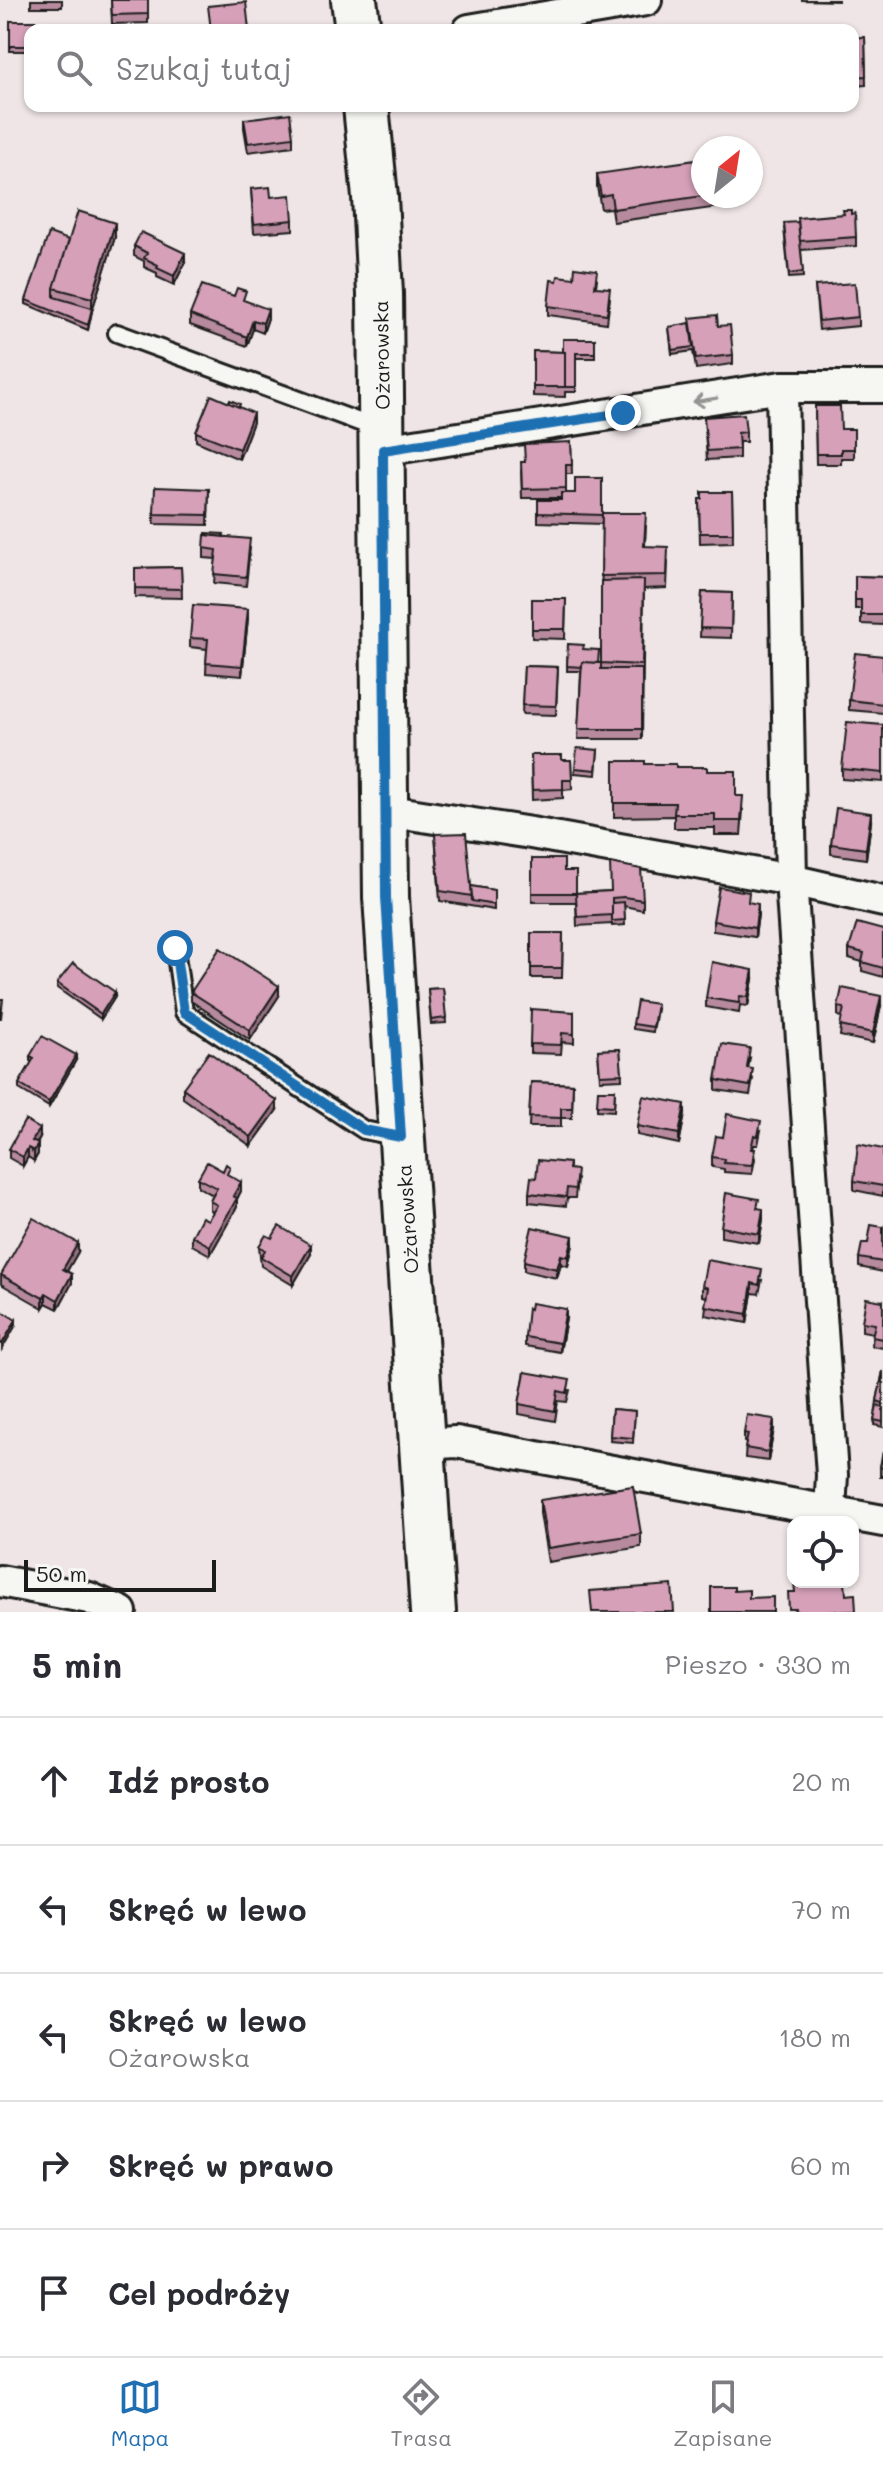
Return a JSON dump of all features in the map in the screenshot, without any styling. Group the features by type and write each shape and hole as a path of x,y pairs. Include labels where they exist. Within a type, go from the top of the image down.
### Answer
{"main road":[{"path":"354,0 357,24"},
{"name":"Ożarowska","path":"367,112 378,243 384,810 390,979 433,1612"}],"street":[{"path":"504,24 646,0"},
{"path":"782,387 791,880 832,1475 830,1511"},
{"path":"382,440 782,387 883,387"},
{"path":"384,810 791,880 883,901"},
{"path":"423,1444 456,1442 883,1521"},
{"path":"0,1581 89,1598 121,1612"}],"lane":[{"path":"117,333 382,440"},
{"path":"175,948 184,1012 364,1130 401,1137"}],"building":[{"path":"111,0 148,0 148,14 112,15"},
{"path":"246,2 248,24 210,24 208,6"},
{"path":"10,21 36,21 36,24 24,24 24,46 10,46"},
{"path":"865,37 866,76 859,77 859,38"},
{"path":"290,113 293,137 248,143 244,119"},
{"path":"691,161 691,198 613,209 611,194 601,196 597,174"},
{"path":"270,187 271,197 291,195 293,220 254,224 251,189"},
{"path":"843,210 855,213 856,237 800,241 798,218 844,214"},
{"path":"78,211 115,223 92,298 54,288"},
{"path":"798,222 803,272 789,274 784,223"},
{"path":"141,232 185,253 174,276 157,268 158,265 144,258 147,253 134,246"},
{"path":"49,233 69,240 54,297 92,308 88,325 26,300"},
{"path":"575,267 597,270 595,287 610,288 607,314 548,306 551,280 557,281 558,276 574,278"},
{"path":"855,283 858,317 819,321 815,286"},
{"path":"202,285 234,296 237,288 246,291 243,300 268,309 263,323 253,320 247,337 190,315"},
{"path":"717,315 718,326 730,325 733,355 696,359 690,318"},
{"path":"690,323 693,347 672,350 669,327"},
{"path":"563,339 595,339 595,353 576,353 576,387 565,387"},
{"path":"533,351 565,352 565,387 533,387"},
{"path":"211,395 253,413 239,449 196,432"},
{"path":"815,406 840,406 841,429 854,429 854,449 841,449 841,454 816,454"},
{"path":"744,414 746,432 738,433 739,449 707,451 704,417"},
{"path":"571,442 572,465 566,465 566,488 522,489 524,444"},
{"path":"575,478 602,478 602,515 538,513 538,500 561,500 561,493 575,493"},
{"path":"155,487 209,489 208,515 154,514"},
{"path":"702,492 732,492 733,533 700,533 699,499 702,499"},
{"path":"602,513 646,513 644,546 668,547 667,575 601,576"},
{"path":"206,533 224,534 223,537"},
{"path":"205,535 250,539 246,577 214,574 217,550 204,548"},
{"path":"181,567 182,589 135,588 135,568"},
{"path":"855,576 883,577 883,615 861,615 861,600 855,600"},
{"path":"644,580 642,665 601,663 601,581"},
{"path":"702,592 732,593 731,629 700,628"},
{"path":"532,599 566,599 565,629 532,629"},
{"path":"193,605 248,609 242,666 206,663 208,639 190,638"},
{"path":"568,644 599,650 598,663 582,662 582,667 567,666"},
{"path":"855,653 883,656 883,704 849,700"},
{"path":"582,662 601,663 601,669 642,669 642,729 578,729"},
{"path":"524,666 558,667 556,706 522,705"},
{"path":"847,722 883,725 883,773 842,769"},
{"path":"577,748 598,750 596,770 575,768"},
{"path":"531,755 562,755 562,760 571,760 572,780 563,780 563,789 532,790"},
{"path":"614,761 645,761 645,764 676,764 676,767 707,767 707,771 736,771 736,796 743,796 741,821 715,821 715,814 674,814 675,803 614,803"},
{"path":"836,808 871,813 866,849 831,844"},
{"path":"466,833 472,896 440,891 435,834"},
{"path":"532,859 564,859 564,871 576,871 576,893 532,893"},
{"path":"610,863 641,869 643,900 612,898 612,915 577,917 576,893 611,891"},
{"path":"471,886 494,890 494,905 472,901"},
{"path":"719,887 749,892 748,902 758,904 755,928 713,921"},
{"path":"624,902 625,920 612,921 612,903"},
{"path":"857,923 883,930 883,968 862,962 864,953 849,949"},
{"path":"531,933 563,933 562,968 531,968"},
{"path":"220,948 279,986 250,1030 191,992"},
{"path":"712,962 753,970 748,997 740,996 739,1003 706,998"},
{"path":"73,963 115,992 101,1014 57,983"},
{"path":"443,988 446,1018 431,1020 428,989"},
{"path":"842,988 881,996 873,1033 840,1026 844,1008 838,1007"},
{"path":"637,1001 657,1004 653,1027 633,1024"},
{"path":"531,1009 574,1012 574,1034 562,1033 561,1045 530,1044"},
{"path":"42,1036 76,1055 49,1102 19,1084"},
{"path":"722,1044 750,1048 747,1068 753,1069 750,1086 716,1080"},
{"path":"620,1049 622,1074 600,1075 598,1050"},
{"path":"209,1052 277,1101 251,1137 183,1088"},
{"path":"531,1082 573,1084 572,1108 561,1108 561,1118 529,1117"},
{"path":"598,1090 615,1090 614,1106 597,1105"},
{"path":"643,1096 685,1104 679,1134 637,1126"},
{"path":"727,1114 761,1121 751,1149 755,1149 752,1165 724,1163 725,1159 712,1157 716,1136 723,1137"},
{"path":"25,1120 40,1129 32,1141 38,1144 34,1151 28,1148 23,1157 9,1149"},
{"path":"858,1144 883,1149 883,1186 854,1181"},
{"path":"538,1160 569,1163 569,1169 577,1170 575,1189 567,1188 566,1197 529,1193 531,1177 536,1178"},
{"path":"207,1162 223,1171 226,1164 230,1167 227,1174 241,1182 233,1196 237,1198 210,1246 192,1236 202,1217 208,1220 217,1205 210,1201 217,1188 198,1178"},
{"path":"726,1193 759,1199 757,1208 763,1209 759,1234 721,1227"},
{"path":"33,1218 78,1243 63,1269 72,1274 58,1300 46,1293 43,1298 1,1275"},
{"path":"871,1225 883,1227 883,1262 859,1258 862,1243 868,1243"},
{"path":"279,1226 311,1245 293,1276 261,1257 265,1250 259,1246 266,1235 272,1238"},
{"path":"532,1227 573,1236 568,1257 561,1255 557,1269 524,1261"},
{"path":"707,1260 762,1270 759,1285 752,1283 747,1314 705,1306 708,1288 702,1286"},
{"path":"866,1298 883,1301 883,1339 872,1337 875,1324 862,1322"},
{"path":"531,1303 566,1309 560,1343 525,1337"},
{"path":"0,1310 16,1320 2,1344 0,1343"},
{"path":"883,1371 883,1403 877,1401"},
{"path":"525,1372 570,1380 567,1393 558,1391 555,1411 519,1404"},
{"path":"877,1406 883,1407 883,1422 874,1420"},
{"path":"612,1409 635,1411 633,1438 610,1436"},
{"path":"747,1415 774,1419 768,1452 745,1448"},
{"path":"633,1486 641,1534 548,1548 540,1500"},
{"path":"672,1585 674,1612 592,1612 590,1591"},
{"path":"711,1587 749,1590 749,1598 773,1597 773,1612 711,1612"},
{"path":"795,1588 845,1588 846,1595 855,1594 856,1611 797,1612 796,1609 789,1609 788,1592 795,1592"}],"route":[{"path":"175,948 184,1012 364,1130 401,1137 386,897 383,450 623,413"}]}
